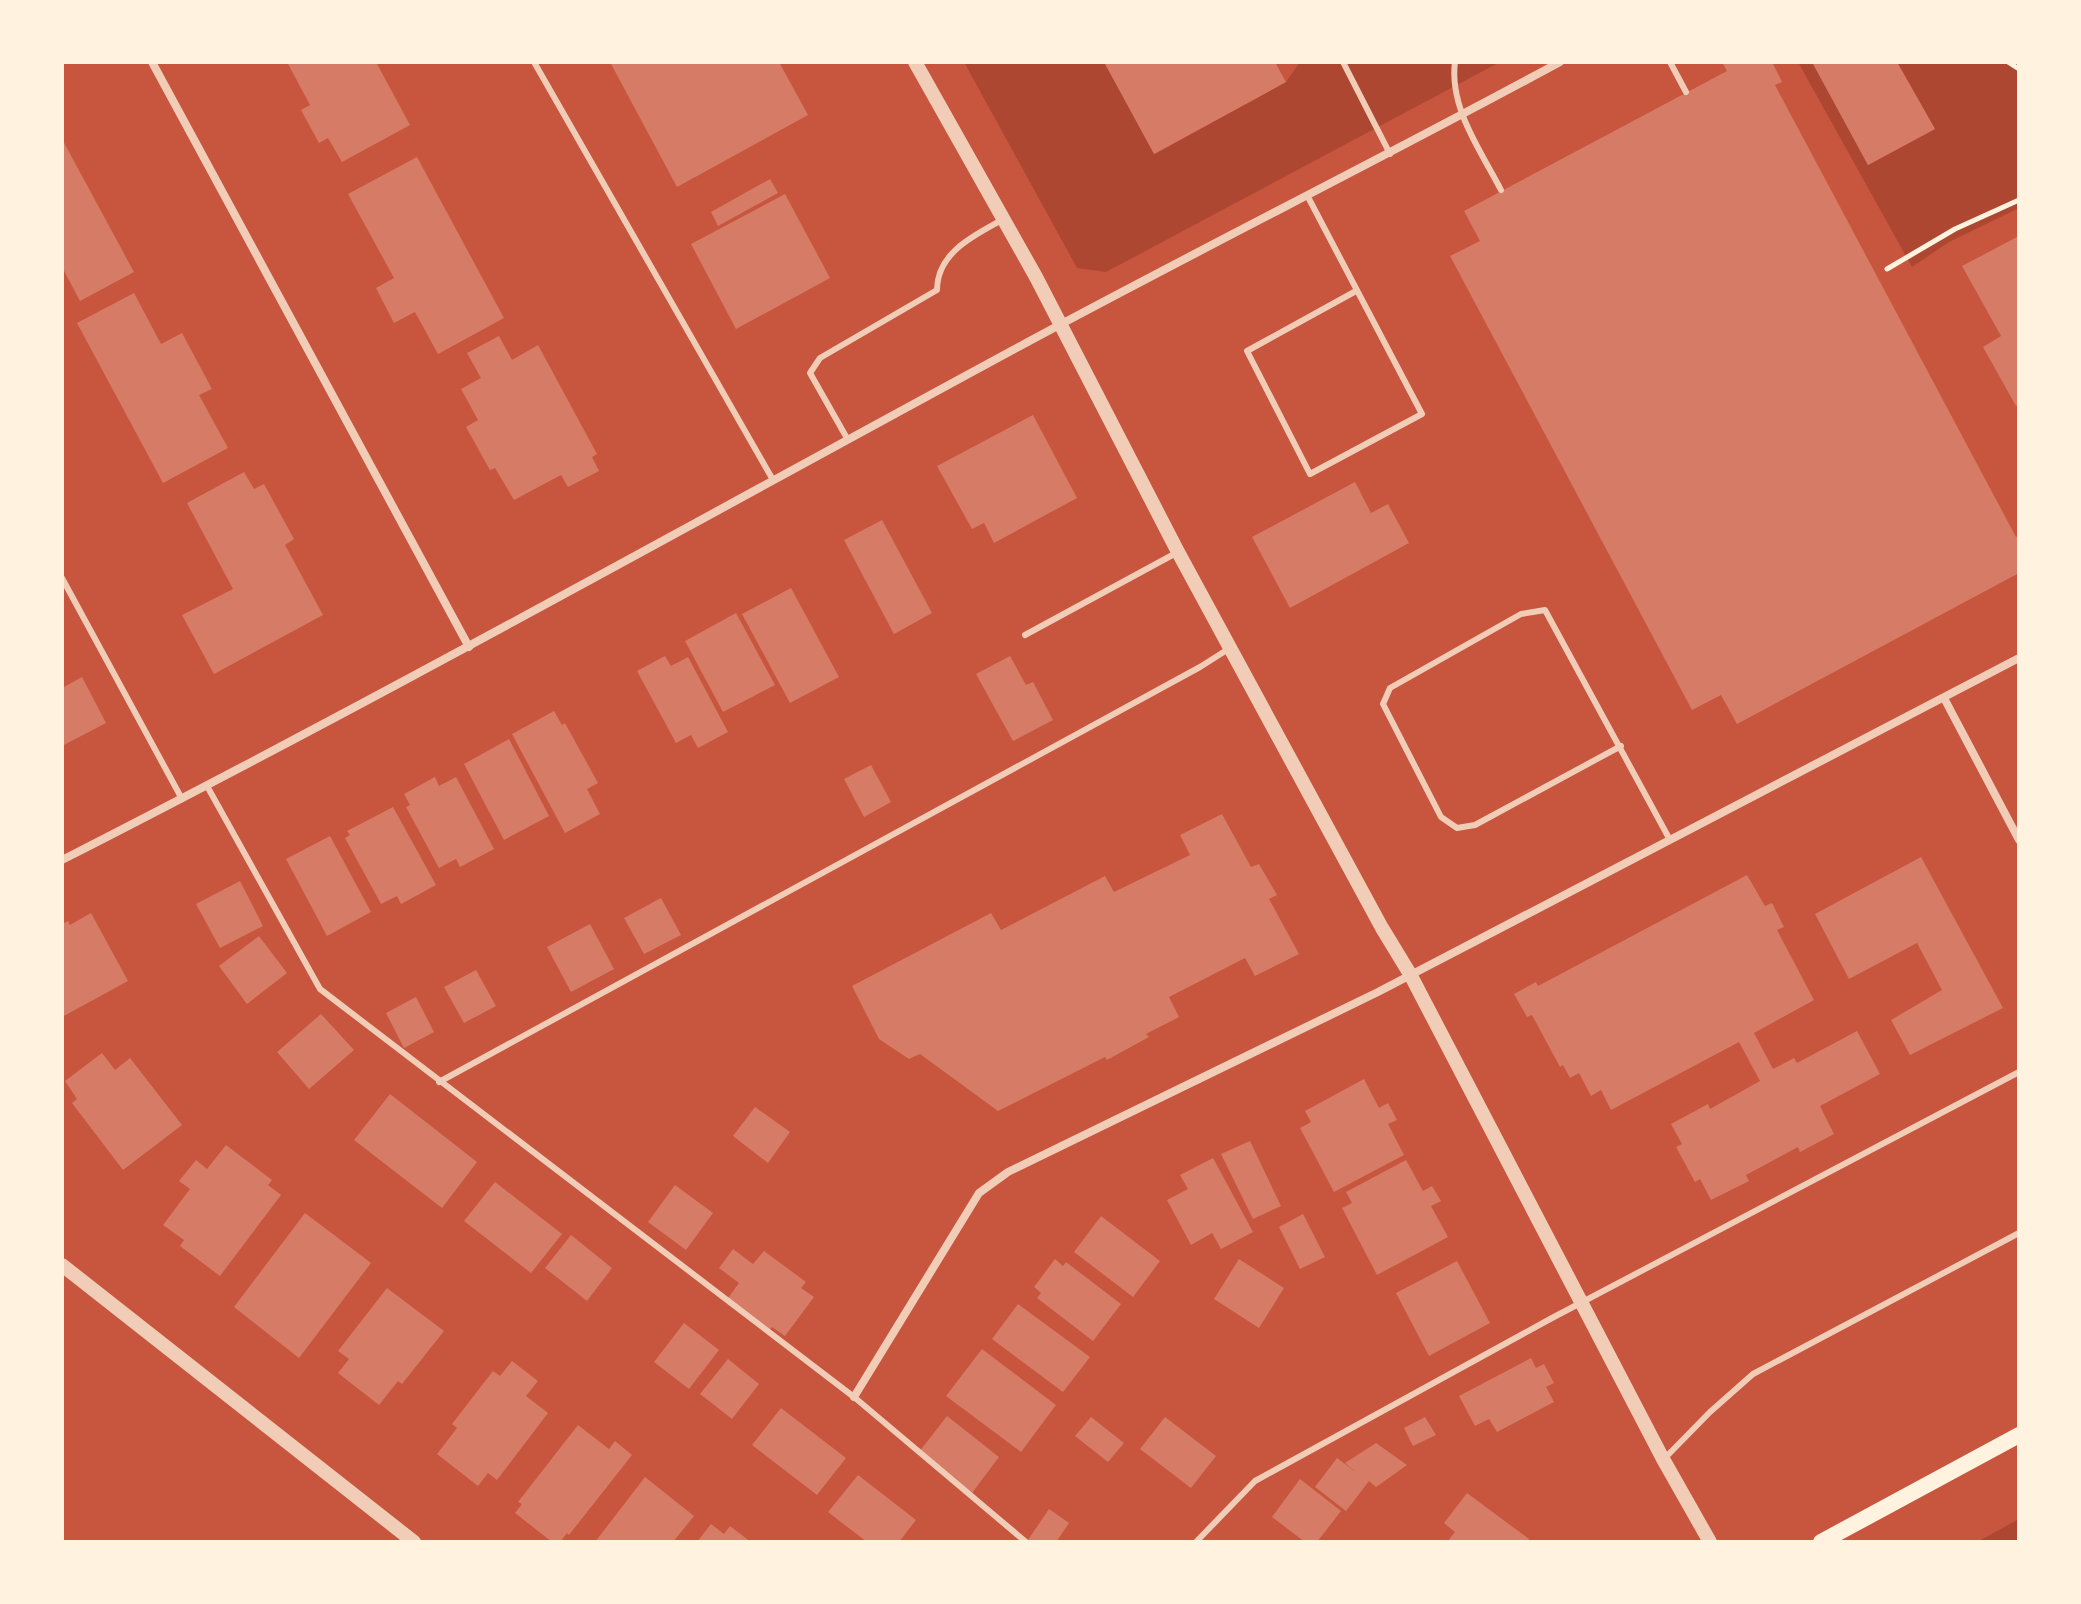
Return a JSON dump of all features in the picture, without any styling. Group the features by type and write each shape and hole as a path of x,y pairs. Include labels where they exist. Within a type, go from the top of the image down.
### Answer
{"main road":[{"path":"1821,1542 2019,1435"}],"street":[{"path":"152,62 469,647"},
{"path":"915,62 1036,277 1178,552 1410,974 1663,1459 1710,1542"},
{"path":"62,860 469,647 1060,325 1560,62"},
{"path":"854,1397 979,1193 1008,1172 1410,974 2019,658"},
{"path":"1944,698 2019,840"},
{"path":"62,1265 414,1542"}],"lane":[{"path":"534,62 773,480"},
{"path":"1343,62 1390,154"},
{"path":"1455,62 1453,78 1461,115 1501,190"},
{"path":"1670,62 1686,92"},
{"path":"1308,197 1422,414 1310,474 1247,351 1356,291"},
{"path":"848,440 810,373 820,358 937,290 937,274 962,241 1002,220"},
{"path":"1025,635 1178,552"},
{"path":"62,578 182,799"},
{"path":"1621,746 1475,825 1457,828 1441,817 1383,704 1390,688 1521,614 1545,610 1621,746 1670,840"},
{"path":"439,1082 1230,648"},
{"path":"207,786 320,989 854,1397 1026,1542"},
{"path":"1196,1542 1255,1481 2019,1072"},
{"path":"1663,1459 1753,1374 2019,1233"}],"path":[{"path":"2008,62 2019,69"},
{"path":"1887,269 1955,229 2019,200"}],"shaded area":[{"path":"964,62 1104,62 1155,154 1286,82 1300,62 1500,62 1106,272 1077,268"},
{"path":"1798,62 1812,62 1868,165 1935,129 1897,62 2019,62 2019,208 1949,242 1912,267"},
{"path":"2019,1519 2019,1542 1977,1542"}],"building":[{"path":"287,62 376,62 410,125 342,162 328,138 319,143 301,110 310,105"},
{"path":"610,62 779,62 808,115 677,187"},
{"path":"1104,62 1275,62 1286,82 1154,154"},
{"path":"1722,62 1772,62 1782,82 1775,85 2016,537 2019,535 2019,573 1737,724 1721,695 1692,710 1450,256 1480,241 1464,211 1727,71"},
{"path":"1812,62 1897,62 1935,129 1868,165"},
{"path":"62,139 134,272 80,301 62,267"},
{"path":"417,157 504,318 438,354 415,312 394,323 376,288 394,278 348,194"},
{"path":"770,179 778,193 718,226 711,212"},
{"path":"785,194 830,278 736,329 691,244"},
{"path":"2019,236 2019,404 2016,406 1983,347 2001,336 1962,266"},
{"path":"134,293 161,344 182,333 212,389 199,395 228,448 163,483 77,323"},
{"path":"499,336 512,360 538,345 597,454 592,457 599,471 568,487 561,475 514,500 495,468 490,470 466,427 478,420 461,389 481,378 467,353"},
{"path":"1033,415 1077,498 994,543 984,523 972,529 937,466"},
{"path":"244,472 254,489 264,484 294,539 285,545 323,615 214,674 182,615 233,589 187,503"},
{"path":"1355,482 1371,513 1388,504 1409,543 1290,608 1252,537"},
{"path":"882,520 932,613 894,634 844,540"},
{"path":"791,588 839,677 790,703 742,614"},
{"path":"736,613 775,685 723,712 685,641"},
{"path":"665,656 671,666 688,657 728,732 698,748 691,735 676,743 637,671"},
{"path":"1010,656 1026,685 1033,682 1053,720 1013,741 976,674"},
{"path":"82,677 106,723 62,746 62,688"},
{"path":"554,711 562,725 565,723 598,783 587,789 600,814 565,833 512,734"},
{"path":"509,739 549,816 504,840 464,764"},
{"path":"871,765 891,802 864,817 844,779"},
{"path":"435,777 439,786 456,777 494,849 460,867 456,859 439,868 406,807 410,805 404,794"},
{"path":"393,807 436,885 401,904 397,896 381,904 345,838 350,835 347,831"},
{"path":"1222,814 1251,867 1259,864 1277,895 1269,899 1299,954 1255,976 1245,958 1169,997 1179,1017 1146,1034 1149,1037 998,1111 920,1054 909,1059 879,1039 852,986 991,913 1001,930 1105,876 1114,892 1190,855 1180,835"},
{"path":"330,836 371,912 327,936 286,859"},
{"path":"1921,857 2003,1008 1910,1055 1891,1020 1942,990 1917,943 1849,979 1815,914"},
{"path":"1747,875 1765,906 1772,903 1784,927 1777,930 1814,1000 1754,1033 1773,1069 1794,1058 1797,1063 1857,1031 1880,1074 1820,1106 1834,1134 1800,1152 1798,1147 1746,1175 1749,1181 1711,1200 1700,1179 1695,1182 1676,1147 1682,1144 1671,1124 1708,1104 1710,1109 1760,1081 1739,1042 1611,1110 1601,1090 1591,1096 1579,1073 1570,1078 1563,1065 1560,1067 1532,1015 1527,1017 1514,994 1536,982 1538,986"},
{"path":"240,881 263,926 220,948 196,904"},
{"path":"661,898 681,935 644,954 624,918"},
{"path":"91,913 128,981 62,1017 62,924 68,921 70,925"},
{"path":"590,924 614,969 571,992 547,947"},
{"path":"259,936 287,973 247,1004 219,966"},
{"path":"476,970 496,1006 464,1023 444,987"},
{"path":"416,997 434,1032 404,1048 386,1013"},
{"path":"321,1014 354,1050 309,1089 277,1052"},
{"path":"102,1053 115,1070 130,1058 182,1125 123,1170 72,1103 77,1099 65,1081"},
{"path":"1364,1079 1379,1108 1388,1103 1397,1120 1388,1124 1404,1155 1334,1192 1300,1128 1311,1122 1305,1111"},
{"path":"390,1094 477,1162 442,1208 354,1140"},
{"path":"755,1107 790,1132 768,1163 733,1136"},
{"path":"1250,1141 1281,1206 1253,1219 1221,1154"},
{"path":"226,1145 272,1180 268,1185 281,1195 220,1276 180,1246 184,1240 163,1225 190,1189 179,1181 196,1160 207,1169"},
{"path":"1213,1158 1253,1232 1221,1249 1212,1233 1191,1245 1167,1200 1188,1189 1180,1175"},
{"path":"1406,1160 1423,1191 1432,1186 1441,1201 1431,1206 1448,1237 1377,1275 1342,1208 1352,1203 1346,1192"},
{"path":"495,1182 562,1234 531,1273 464,1221"},
{"path":"675,1185 713,1213 686,1250 648,1222"},
{"path":"305,1213 371,1263 299,1358 234,1307"},
{"path":"1303,1214 1325,1257 1300,1269 1279,1227"},
{"path":"1101,1216 1160,1261 1133,1297 1074,1252"},
{"path":"571,1235 612,1268 587,1301 545,1268"},
{"path":"733,1249 753,1264 764,1251 806,1282 801,1288 814,1297 785,1336 772,1327 768,1332 726,1301 739,1283 719,1268"},
{"path":"1055,1259 1063,1266 1066,1262 1121,1304 1093,1341 1037,1298 1041,1293 1034,1287"},
{"path":"1239,1259 1284,1288 1259,1328 1214,1299"},
{"path":"1457,1261 1490,1323 1429,1356 1396,1293"},
{"path":"387,1288 444,1331 402,1384 398,1381 379,1405 338,1373 349,1359 338,1351"},
{"path":"1018,1304 1090,1357 1063,1392 992,1339"},
{"path":"684,1323 719,1350 689,1389 654,1362"},
{"path":"982,1349 1056,1405 1021,1452 946,1396"},
{"path":"1531,1358 1536,1368 1544,1364 1554,1383 1546,1387 1554,1402 1497,1432 1489,1419 1475,1426 1459,1396"},
{"path":"728,1359 759,1384 732,1419 700,1394"},
{"path":"512,1361 538,1381 526,1396 548,1413 497,1480 488,1473 478,1486 437,1454 457,1428 452,1424 493,1371 500,1376"},
{"path":"781,1408 846,1458 817,1495 752,1445"},
{"path":"947,1416 999,1457 972,1493 919,1452"},
{"path":"1091,1417 1124,1443 1108,1462 1075,1436"},
{"path":"1165,1417 1216,1456 1191,1488 1140,1449"},
{"path":"1425,1417 1436,1435 1413,1446 1404,1428"},
{"path":"578,1425 609,1449 615,1441 632,1455 569,1535 567,1533 560,1542 552,1542 515,1513 522,1504 518,1502"},
{"path":"1376,1443 1407,1465 1376,1487 1369,1481 1346,1511 1315,1487 1337,1458 1357,1473 1345,1463"},
{"path":"858,1475 916,1520 899,1542 867,1542 828,1512"},
{"path":"645,1477 694,1516 673,1542 595,1542"},
{"path":"1300,1479 1341,1511 1317,1542 1305,1542 1272,1517"},
{"path":"1467,1493 1529,1539 1527,1542 1447,1542 1455,1532 1444,1523"},
{"path":"1049,1509 1069,1523 1056,1542 1031,1542 1028,1540"},
{"path":"711,1524 724,1534 730,1526 751,1542 697,1542"}]}
